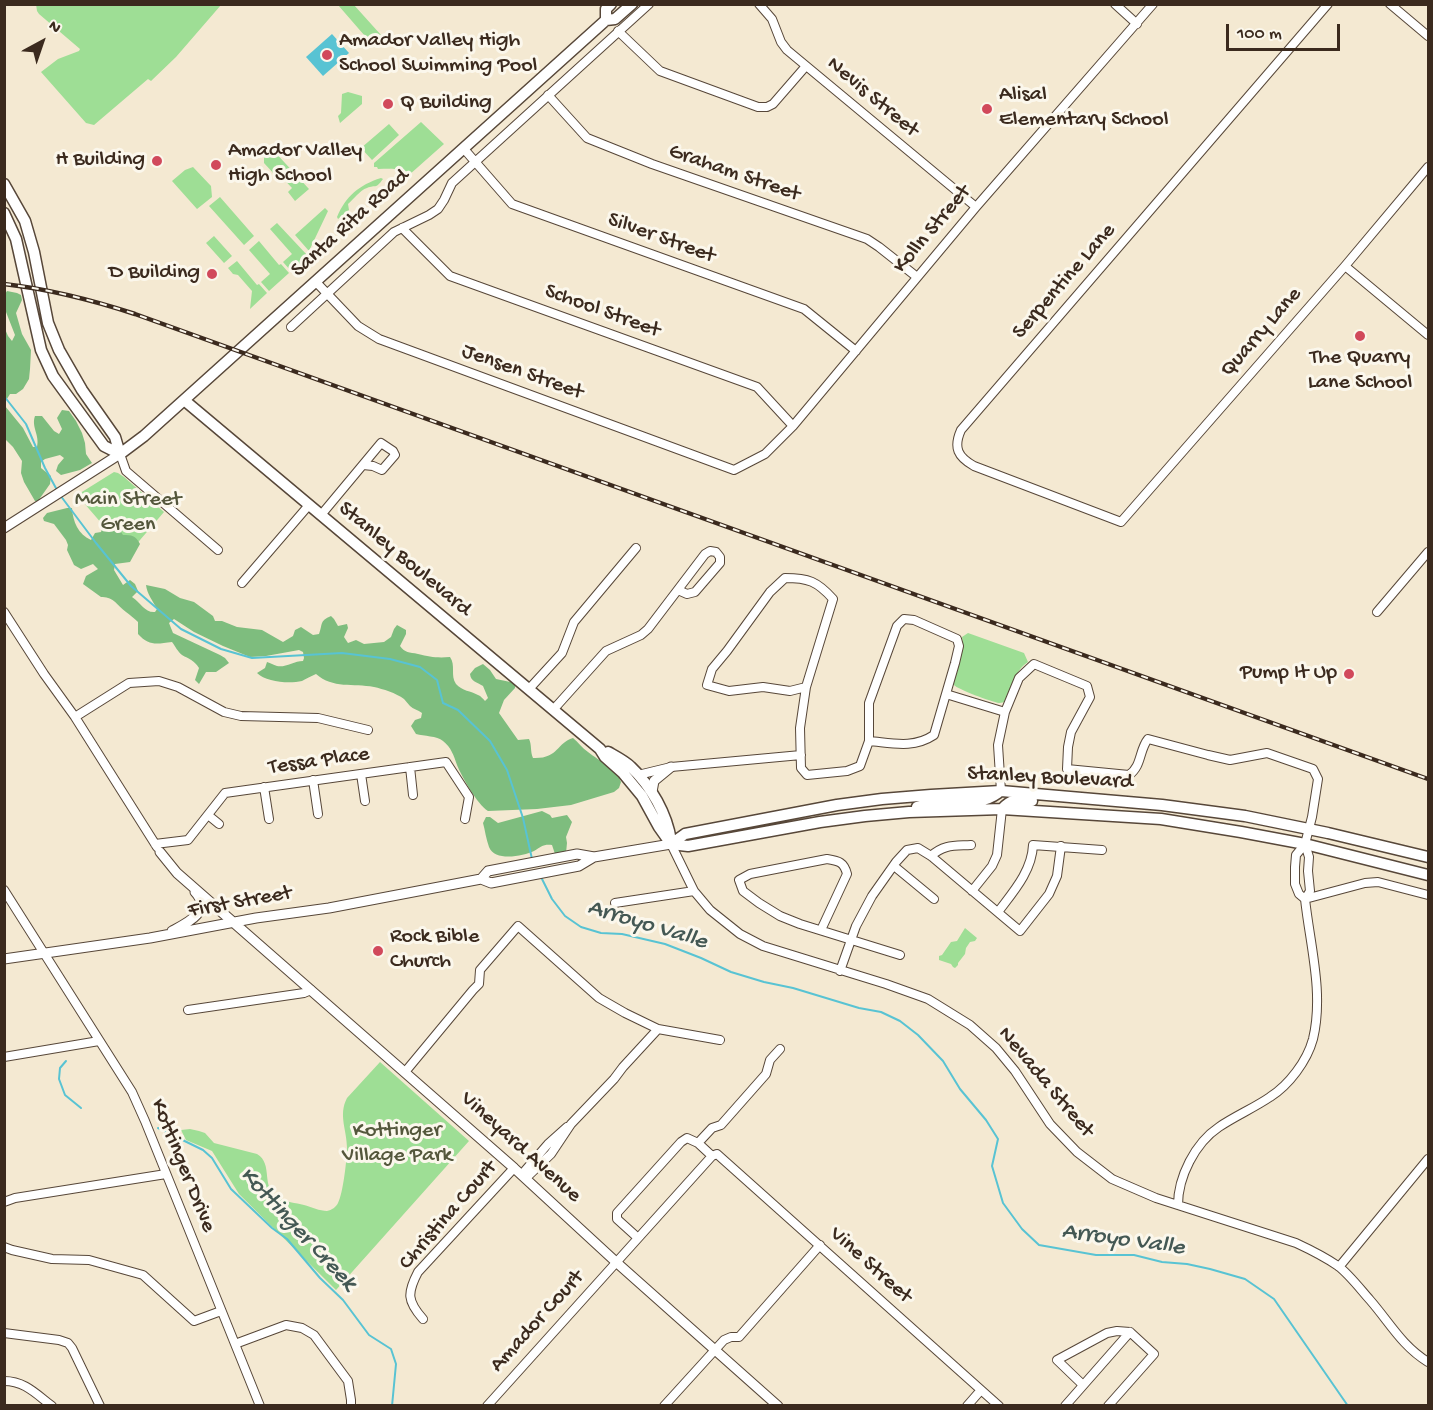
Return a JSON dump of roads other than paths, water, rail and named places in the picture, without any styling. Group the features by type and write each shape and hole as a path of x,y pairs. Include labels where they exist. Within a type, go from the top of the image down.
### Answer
{"main road":[{"path":"606,20 606,9 611,4"},
{"name":"Santa Rita Road","path":"120,454 141,439 606,20 615,19 632,4"},
{"path":"4,184 25,221 34,252 48,323 59,350 82,390 115,437 120,454"},
{"path":"4,213 16,239 41,350 53,376 104,446 120,454"},
{"name":"Stanley Boulevard","path":"184,400 600,749 642,796 659,827 672,844 688,846 820,822 909,812 1002,808 1161,819 1241,831 1305,844 1428,875"},
{"name":"Stanley Boulevard","path":"600,749 631,766 652,792 668,824 672,844"},
{"path":"909,812 920,805 987,800 1001,792"},
{"name":"Stanley Boulevard","path":"672,844 685,834 837,805 931,795 1001,792 1162,805 1245,816 1428,857"},
{"path":"1002,808 1007,802 1013,801 1065,802 1095,799"},
{"path":"1161,819 1162,805"}],"street":[{"name":"Santa Rita Road","path":"291,327 394,232 438,209 452,183 649,4"},
{"name":"Nevis Street","path":"759,4 772,19 781,42 787,50 976,207"},
{"path":"1115,4 1137,24"},
{"name":"Kolln Street","path":"734,470 765,454 793,426 976,207 1153,4"},
{"name":"Serpentine Lane","path":"1121,522 974,466 963,460 957,448 958,438 964,428 1328,4"},
{"path":"1390,4 1428,36"},
{"path":"618,31 660,70 758,106 768,107 773,104 806,66"},
{"name":"Graham Street","path":"548,95 587,138 652,164 867,239 917,277"},
{"name":"Silver Street","path":"464,149 512,204 804,309 856,351"},
{"name":"Quarry Lane","path":"1121,522 1345,266 1428,167"},
{"name":"School Street","path":"402,228 450,276 757,387 793,426"},
{"path":"1345,266 1428,334"},
{"name":"Jensen Street","path":"316,282 358,326 379,339 734,470"},
{"path":"4,528 120,454 126,471 218,550"},
{"path":"321,515 363,465"},
{"path":"242,583 309,505"},
{"path":"529,689 562,653 574,622 636,548"},
{"path":"553,710 606,651 642,635 705,554 710,551 716,552 720,557 720,563 695,592 687,594 678,590"},
{"path":"1377,612 1428,552"},
{"path":"806,687 790,691 763,687 729,691 707,685 712,669 770,592 784,578 803,578 822,587 833,599 806,687 801,728 801,768 807,775 847,771 860,766 869,741 869,704 897,626 903,619 914,620 957,639 959,646 934,735 926,740 906,745 869,741"},
{"path":"4,612 75,717 166,860 201,901 199,913 195,917 166,935"},
{"path":"1001,792 998,745 1005,712 1019,678 1034,664 1087,686 1090,697 1071,732 1067,769 1129,775 1138,767 1144,744 1148,739 1230,760 1267,753 1313,769 1318,779 1309,829 1305,844 1296,855 1295,867 1295,884 1299,894 1305,899"},
{"path":"75,717 129,683 159,681 178,687 224,712 241,716 318,718 368,730"},
{"path":"946,694 1005,712"},
{"path":"638,775 671,767 801,755"},
{"name":"Tessa Place","path":"158,848 188,840 225,792 446,762 469,797 465,819"},
{"path":"410,767 413,795"},
{"path":"652,792 654,781 671,767"},
{"path":"361,774 365,801"},
{"path":"313,780 318,814"},
{"path":"264,787 268,819"},
{"path":"972,891 992,866 997,855 1002,808"},
{"path":"208,815 219,824"},
{"path":"594,857 579,866 491,883 481,879 488,871 577,854 594,857 672,844"},
{"name":"Nevada Street","path":"672,844 694,891 710,909 740,934 763,946 928,999 963,1019 996,1048 1016,1071 1050,1124 1077,1152 1112,1179 1156,1198 1314,1251 1339,1267 1371,1300 1399,1338 1428,1362"},
{"path":"1178,1205 1181,1180 1202,1142 1217,1128 1272,1096 1301,1067 1312,1042 1317,1019 1317,988 1305,899 1310,891 1309,857 1305,844"},
{"path":"932,856 938,849 946,846 971,845"},
{"path":"998,912 1022,882 1033,853 1033,845 1102,850"},
{"path":"840,971 856,926 872,896 907,850 918,848 932,856 1020,931 1049,894 1057,876 1061,846"},
{"path":"821,930 847,874 845,866 838,861 827,859 772,869 750,874 739,880 743,891 780,916 821,930 851,940 900,955"},
{"path":"894,866 934,898"},
{"name":"Vineyard Avenue","path":"180,875 521,1173 771,1403"},
{"name":"First Street","path":"4,959 328,908 481,879"},
{"path":"1305,899 1365,883 1378,882 1428,895"},
{"name":"Kottinger Drive","path":"4,890 132,1092 260,1406"},
{"path":"615,903 694,891"},
{"path":"405,1072 479,984 480,970 518,926 599,998 625,1013 657,1029 720,1040"},
{"path":"188,1010 304,993 311,990"},
{"name":"Christina Court","path":"423,1319 413,1308 410,1288 418,1272 521,1173 551,1154 571,1124 657,1029"},
{"path":"4,1057 99,1041"},
{"path":"638,1238 617,1219 617,1213 681,1142 687,1138 698,1143 712,1128 721,1125 766,1074 770,1059 780,1049"},
{"name":"Vine Street","path":"698,1143 820,1245 999,1406"},
{"name":"Amador Court","path":"487,1406 714,1155"},
{"path":"1339,1267 1428,1159"},
{"path":"4,1202 15,1198 166,1174"},
{"path":"664,1406 724,1340 738,1337 820,1245"},
{"path":"4,1246 52,1259 89,1260 143,1275 194,1321 221,1311"},
{"path":"235,1344 286,1325 302,1328 314,1335 348,1381 351,1406"},
{"path":"1065,1406 1130,1332"},
{"path":"1083,1385 1057,1360 1107,1333 1130,1332 1154,1354 1108,1406"},
{"path":"4,1333 68,1343 100,1406"},
{"path":"4,1381 14,1381 27,1386 52,1406"},
{"path":"968,1406 981,1390"}],"water":[{"name":"Amador Valley High School Swimming Pool","path":"332,34 349,53 323,76 306,57"}],"waterway":[{"name":"Arroyo Valle","path":"4,396 26,424 57,490"},
{"name":"Arroyo Valle","path":"60,495 131,586 181,629 221,649 252,658 342,653 390,659 420,667 437,680 443,703 458,710 490,741 507,770 523,818 532,859"},
{"name":"Arroyo Valle","path":"541,877 552,899 565,916 581,927 601,933 622,934 665,944 731,972 859,1008 881,1012 900,1021 918,1035 943,1061 960,1089 986,1120 998,1139 992,1166 1003,1203 1022,1229 1039,1245 1096,1255 1134,1255 1162,1262 1187,1264 1245,1279 1274,1299 1348,1406"},
{"name":"Kottinger Creek","path":"66,1061 60,1068 59,1079 65,1095 81,1108"},
{"name":"Kottinger Creek","path":"158,1128 203,1150 212,1158 231,1189 287,1239 320,1278 343,1300 369,1335 391,1349 396,1364 392,1406"}],"railway":[{"path":"4,284 70,296 135,314 1428,779"}],"place":[{"name":"Amador Valley High School Swimming Pool","path":"327,55"},
{"name":"Q Building","path":"388,104"},
{"name":"Alisal Elementary School","path":"987,109"},
{"name":"H Building","path":"157,161"},
{"name":"Amador Valley High School","path":"216,165"},
{"name":"D Building","path":"212,274"},
{"name":"The Quarry Lane School","path":"1360,336"},
{"name":"Pump It Up","path":"1349,674"},
{"name":"Rock Bible Church","path":"378,951"}],"park label":[{"name":"Main Street Green","path":"128,514"},
{"name":"Kottinger Village Park","path":"397,1144"}]}
